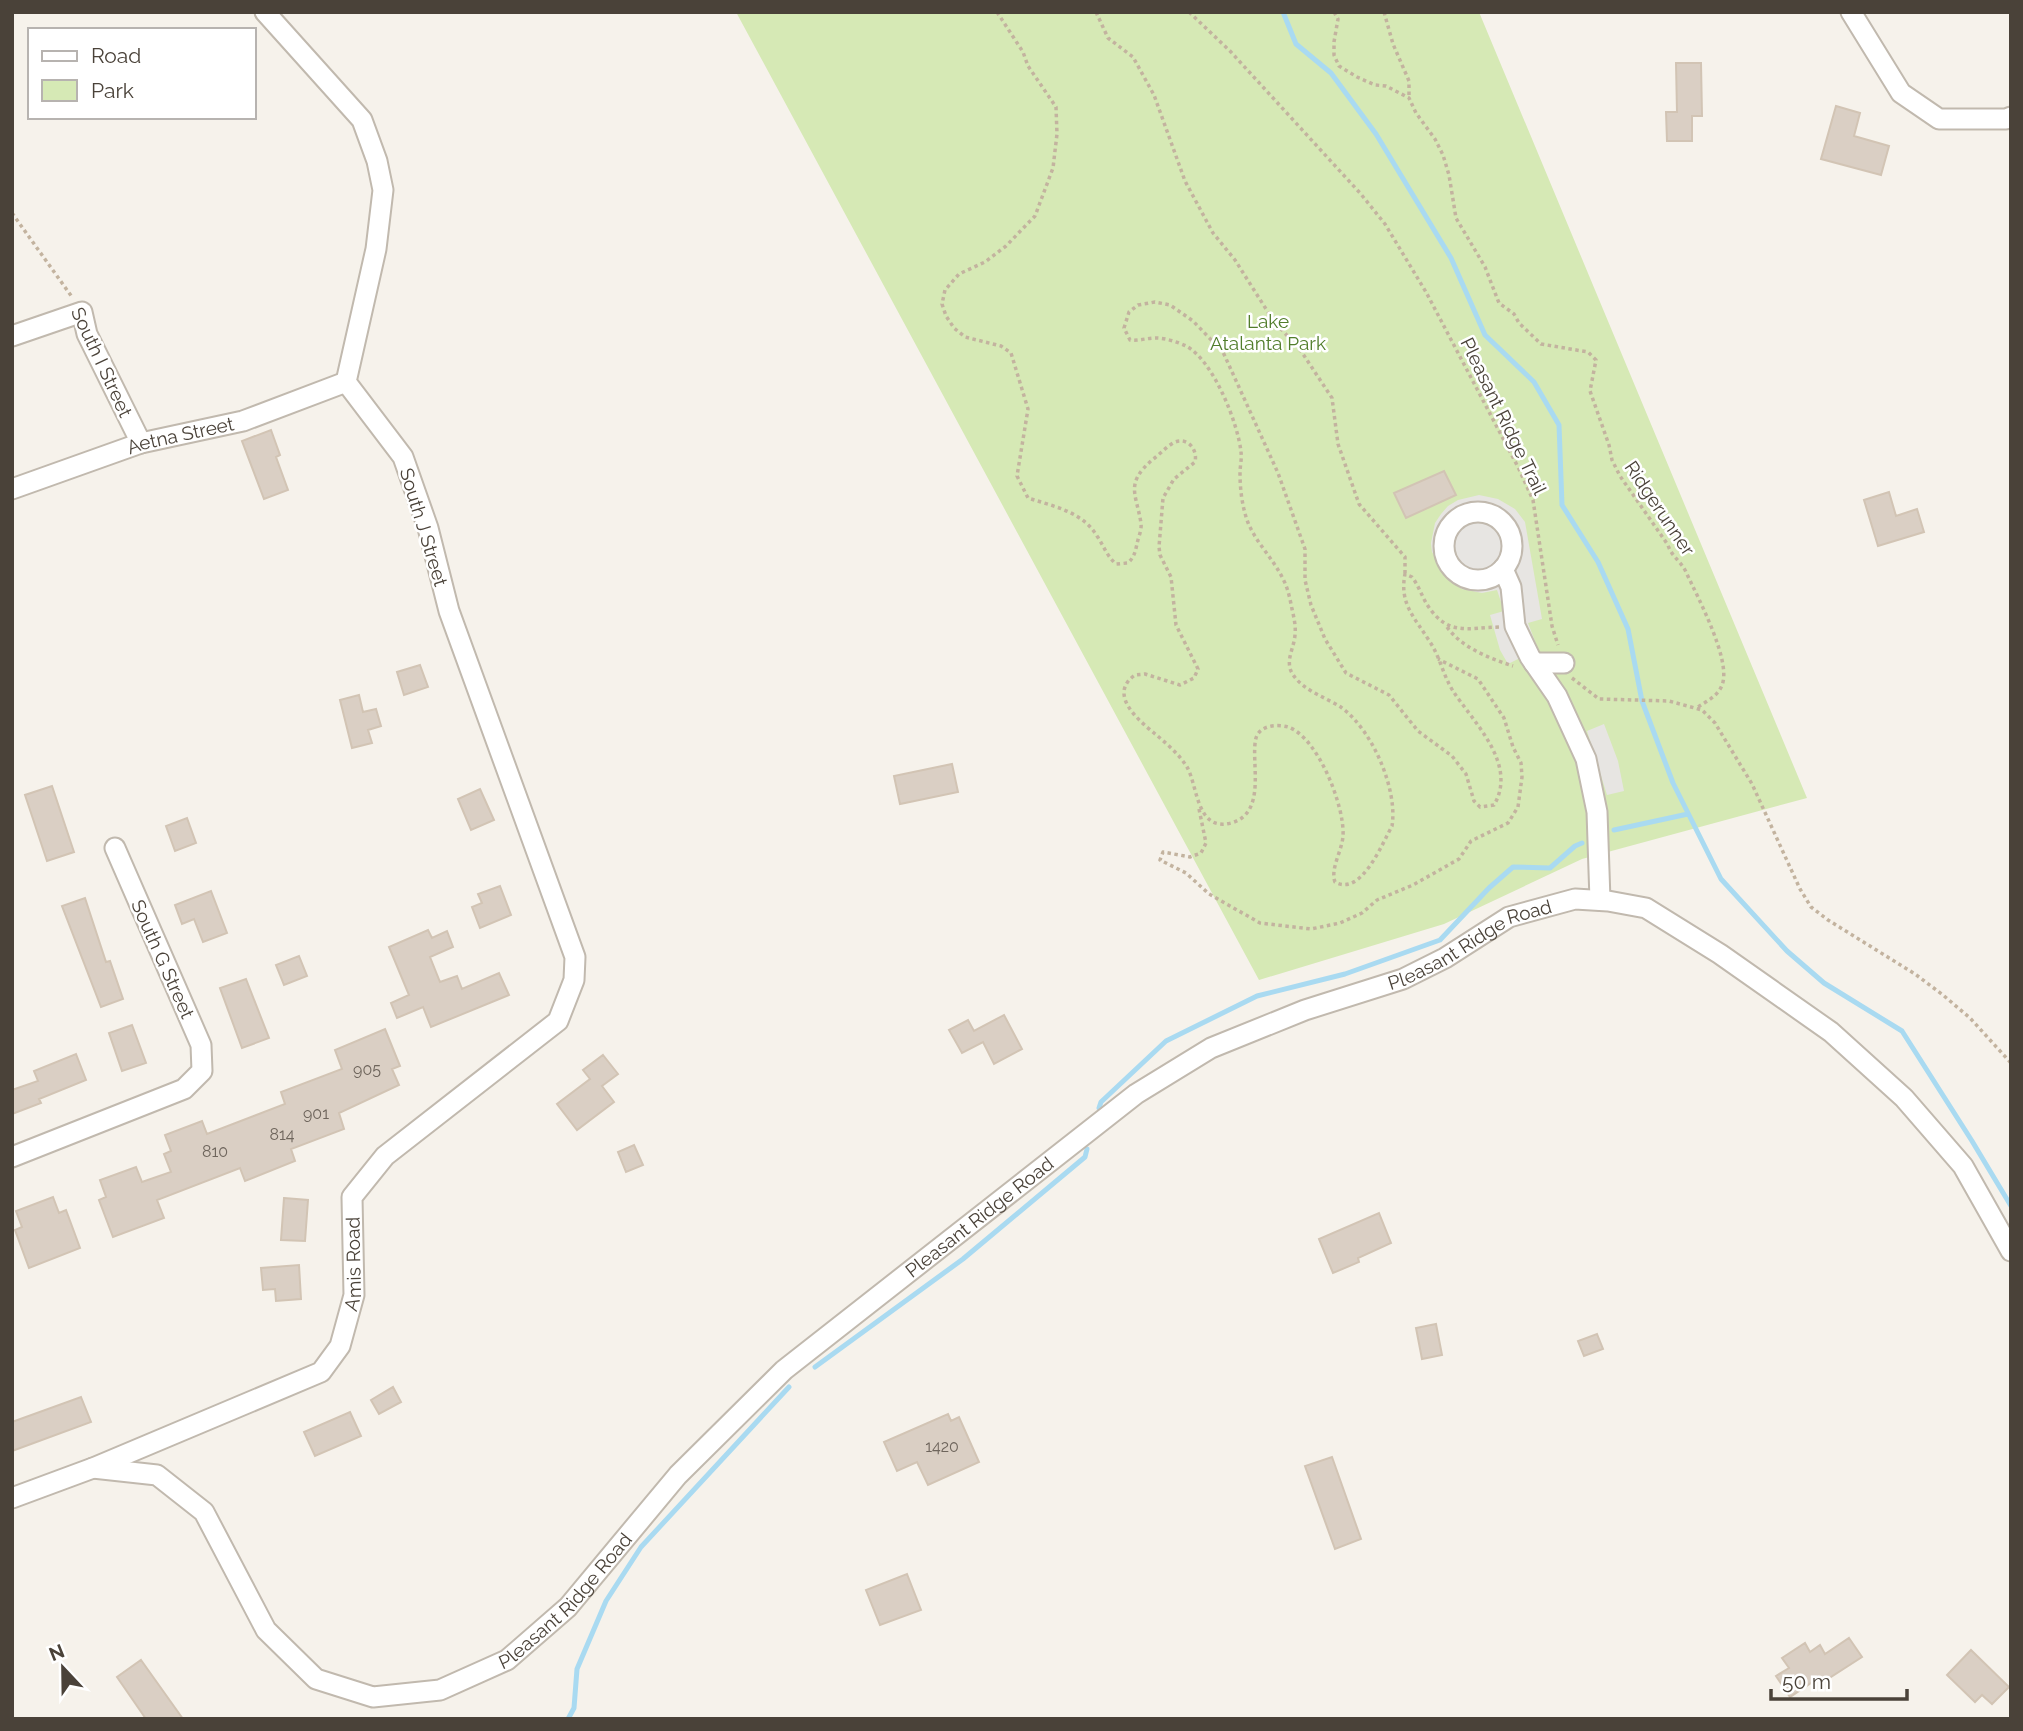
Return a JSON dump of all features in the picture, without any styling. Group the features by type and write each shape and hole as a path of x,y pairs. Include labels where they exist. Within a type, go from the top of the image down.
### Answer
{"street":[{"path":"265,12 362,120 377,161 383,190 376,249 346,382"},
{"path":"1851,12 1901,93 1939,119 2011,117"},
{"path":"12,336 82,312"},
{"name":"South I Street","path":"82,312 87,334 141,443"},
{"name":"Aetna Street","path":"12,489 141,443 243,421 346,382"},
{"name":"South J Street","path":"346,382 403,457 424,516 449,611 575,957 574,980 568,998"},
{"path":"1503,569 1511,587 1516,626 1537,668 1557,696 1586,759 1597,812 1600,900"},
{"path":"1537,668 1564,663"},
{"name":"South G Street","path":"12,1157 184,1089 202,1071 201,1045 115,848"},
{"name":"Pleasant Ridge Road","path":"12,1498 93,1468 157,1475 204,1512 266,1630 316,1679 373,1697 440,1690 508,1660 568,1607 678,1475 784,1370 1136,1094 1211,1048 1305,1010 1403,979 1445,958 1509,917 1575,900 1600,900 1646,908 1720,954 1830,1032 1904,1098 1963,1166 2011,1251"},
{"name":"Amis Road","path":"93,1468 321,1371 340,1346 354,1295 352,1197 385,1156 558,1021 568,998"}],"path":[{"path":"998,12 1023,52 1028,66 1056,107 1057,134 1053,167 1035,216 1006,246 985,262 959,274 945,290 942,304 950,322 965,337 1001,346 1011,353 1028,409 1017,476 1028,498 1086,520 1107,556 1116,564 1128,563 1134,556 1141,525 1133,489 1139,471 1179,440 1189,443 1196,454 1195,461 1174,479 1163,498 1159,547 1171,577 1176,625 1198,669 1194,678 1180,685 1145,674 1135,675 1125,686 1124,696 1126,706 1180,757 1189,770 1198,803 1199,820 1206,843 1201,853 1190,857 1163,852 1160,860 1186,873 1209,894 1260,923 1311,929 1340,923 1362,913 1377,900 1413,885 1459,859 1471,841 1508,823 1518,807 1521,763 1504,718 1478,679 1437,659"},
{"path":"1096,12 1108,38 1133,57 1154,95 1185,181 1213,233 1235,260 1273,320 1301,351 1332,398 1338,444 1359,503 1405,557 1403,595 1416,624 1433,645 1442,672 1453,692 1479,725 1494,752 1502,788 1494,805 1480,807 1474,801 1466,774 1452,757 1418,731 1389,695 1346,673 1325,639 1311,605 1305,580 1305,549 1278,473 1240,385 1223,352 1193,321 1170,305 1155,302 1138,304 1129,312 1124,328 1130,340 1155,338 1185,345 1208,367 1235,419 1242,453 1240,491 1248,522 1282,575 1289,594 1295,625 1289,659 1290,669 1303,685 1347,712 1368,737 1383,766 1392,796 1393,816 1392,826 1362,878 1350,885 1335,883 1333,872 1341,851 1343,833 1338,804 1323,763 1314,748 1292,728 1281,725 1262,730 1256,737 1257,779 1246,813 1228,824 1217,824 1208,818 1198,803"},
{"name":"Pleasant Ridge Trail","path":"1189,12 1230,51 1360,193 1385,224 1426,292 1533,500 1552,626 1570,676 1599,699 1669,701 1698,707"},
{"path":"1334,12 1338,19 1334,55 1339,66 1357,78 1374,85 1386,86 1409,98"},
{"name":"Ridgerunner","path":"1384,12 1393,44 1409,82 1409,98 1443,155 1456,218 1485,267 1499,303 1514,314 1519,323 1535,335 1541,344 1588,352 1596,360 1590,391 1612,460 1620,476 1668,545 1671,554 1685,570 1722,654 1725,675 1722,685 1718,693 1698,707"},
{"name":"South I Street","path":"12,213 82,312"},
{"path":"1405,574 1412,577 1427,605 1453,635 1469,648 1507,664 1537,668"},
{"path":"1447,626 1516,626"},
{"path":"1698,707 1715,723 1752,784 1800,889 1811,907 1944,995 1970,1018 2011,1063"}],"green space":[{"name":"Lake Atalanta Park","path":"736,12 1479,12 1807,798 1582,859 1444,924 1259,980"}],"shaded area":[{"path":"1479,495 1498,499 1515,509 1525,522 1542,619 1528,623 1538,649 1508,664 1500,650 1490,615 1504,611 1497,590 1482,593 1462,589 1449,580 1432,552 1435,523 1441,514 1458,500"},
{"path":"1604,724 1618,761 1624,791 1607,795 1587,731"}],"building":[{"path":"1676,63 1701,63 1702,116 1692,116 1692,141 1667,141 1666,112 1677,112"},
{"path":"1836,106 1860,113 1854,136 1889,146 1881,175 1821,159"},
{"path":"271,430 280,455 276,457 288,490 264,499 242,441"},
{"path":"1444,471 1456,495 1406,518 1394,493"},
{"path":"1889,492 1896,516 1917,509 1924,532 1878,546 1864,500"},
{"path":"420,665 428,687 404,695 397,672"},
{"path":"359,695 363,712 376,709 381,726 368,730 372,743 352,748 340,700"},
{"path":"952,764 958,792 900,804 894,776"},
{"path":"52,786 74,852 47,861 25,795"},
{"path":"480,789 494,820 471,830 458,799"},
{"path":"187,818 196,843 175,851 166,826"},
{"path":"500,886 511,915 480,928 472,907 482,903 478,894"},
{"path":"211,891 227,933 203,942 194,919 182,924 175,905"},
{"path":"85,898 106,962 110,961 123,999 101,1007 62,906"},
{"path":"428,930 432,938 447,931 453,947 430,957 440,982 457,976 462,989 499,973 509,995 431,1027 423,1007 397,1018 391,1003 409,995 389,947"},
{"path":"299,956 307,976 284,985 276,965"},
{"path":"246,979 269,1038 242,1048 220,988"},
{"path":"1004,1015 1022,1049 994,1064 983,1042 962,1053 949,1030 968,1020 974,1031"},
{"path":"132,1025 146,1063 122,1071 109,1033"},
{"path":"385,1029 400,1066 392,1069 399,1085 339,1113 344,1129 291,1149 295,1161 245,1181 240,1168 157,1200 164,1218 113,1237 99,1200 106,1197 100,1180 136,1167 142,1182 171,1172 164,1154 171,1151 165,1135 202,1121 207,1134 285,1104 281,1092 342,1069 335,1050"},
{"path":"76,1054 86,1080 39,1099 41,1103 12,1114 12,1090 38,1081 34,1071"},
{"path":"603,1055 618,1074 602,1086 614,1102 577,1130 557,1104 590,1079 583,1070"},
{"path":"634,1145 643,1165 626,1172 618,1152"},
{"path":"53,1197 59,1213 66,1210 80,1248 29,1268 15,1230 22,1227 16,1211"},
{"path":"284,1198 308,1200 305,1241 281,1240"},
{"path":"1379,1213 1391,1243 1358,1258 1359,1262 1333,1273 1319,1239"},
{"path":"299,1265 301,1299 276,1301 275,1289 263,1290 261,1268"},
{"path":"1436,1324 1442,1355 1422,1359 1416,1328"},
{"path":"1597,1334 1603,1349 1584,1356 1578,1341"},
{"path":"393,1387 401,1402 379,1414 371,1400"},
{"path":"81,1397 91,1422 12,1451 12,1422"},
{"path":"350,1412 361,1436 315,1456 304,1432"},
{"path":"948,1414 951,1421 959,1417 979,1462 928,1485 917,1462 897,1471 884,1442"},
{"path":"1332,1457 1361,1539 1335,1549 1305,1466"},
{"path":"907,1574 921,1610 880,1625 866,1590"},
{"path":"1849,1638 1862,1657 1823,1682 1820,1677 1790,1697 1776,1676 1789,1668 1782,1658 1805,1643 1810,1652 1820,1645 1825,1654"},
{"path":"1971,1650 2009,1687 1992,1704 1982,1695 1975,1702 1947,1675"},
{"path":"141,1660 183,1719 146,1719 117,1677"}],"waterway":[{"path":"1283,12 1296,44 1331,73 1376,134 1451,258 1485,335 1534,382 1559,425 1562,505 1598,562 1628,629 1642,701 1673,783 1721,879 1787,951 1824,983 1902,1031 2011,1206"},
{"path":"1614,830 1688,814"},
{"path":"1099,1108 1101,1102 1166,1041 1257,996 1345,974 1440,940 1489,888 1513,867 1550,868 1582,843"},
{"path":"815,1367 963,1259 1085,1157 1087,1149"},
{"path":"568,1719 574,1708 577,1669 606,1601 641,1547 789,1387"}]}
